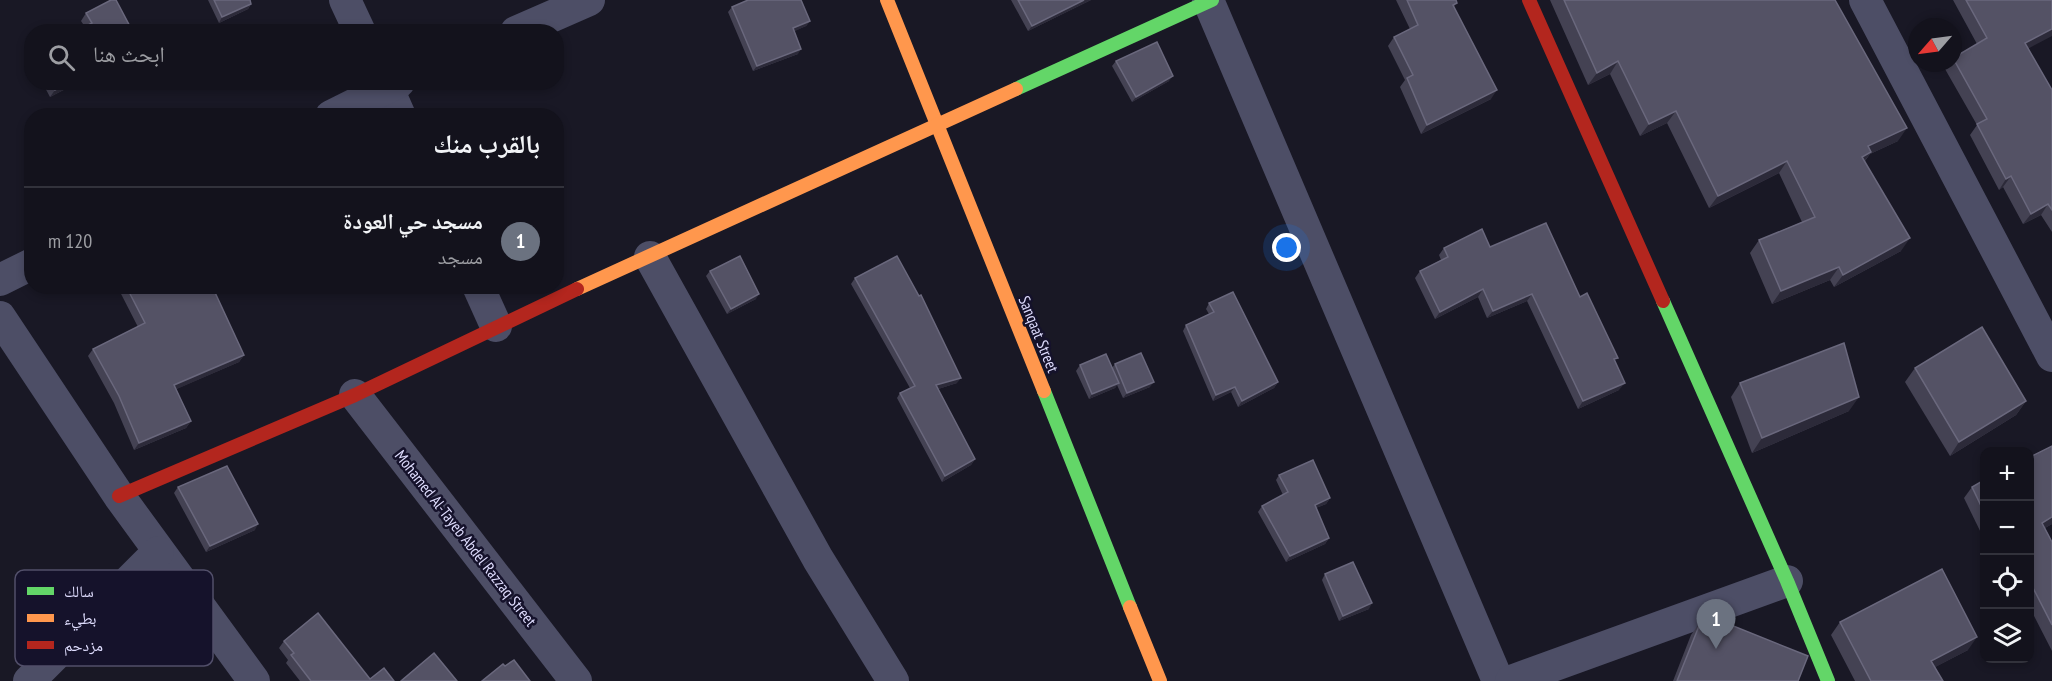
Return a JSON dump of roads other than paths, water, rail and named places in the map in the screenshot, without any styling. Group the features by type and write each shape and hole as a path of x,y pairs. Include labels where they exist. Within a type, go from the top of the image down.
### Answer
{"street":[{"path":"345,0 356,24"},
{"path":"534,24 589,0"},
{"name":"Sanqaat Street","path":"887,0 1151,677"},
{"path":"118,496 355,395 496,326 1210,0 1498,681"},
{"path":"1529,0 1787,581 1828,681"},
{"path":"1865,0 2052,356"},
{"path":"346,108 379,90"},
{"path":"392,90 398,108"},
{"path":"650,257 818,559 893,681"},
{"path":"0,280 24,268"},
{"path":"482,294 496,326"},
{"path":"0,317 118,496 171,570"},
{"name":"Mohamed Al-Tayeb Abdel Razzaq Street","path":"355,395 576,681"},
{"path":"140,570 158,552"},
{"path":"1511,681 1787,581"},
{"path":"213,626 254,681"},
{"path":"29,681 44,666"}],"place":[{"name":"مسجد حي العودة","path":"1716,649"}]}
